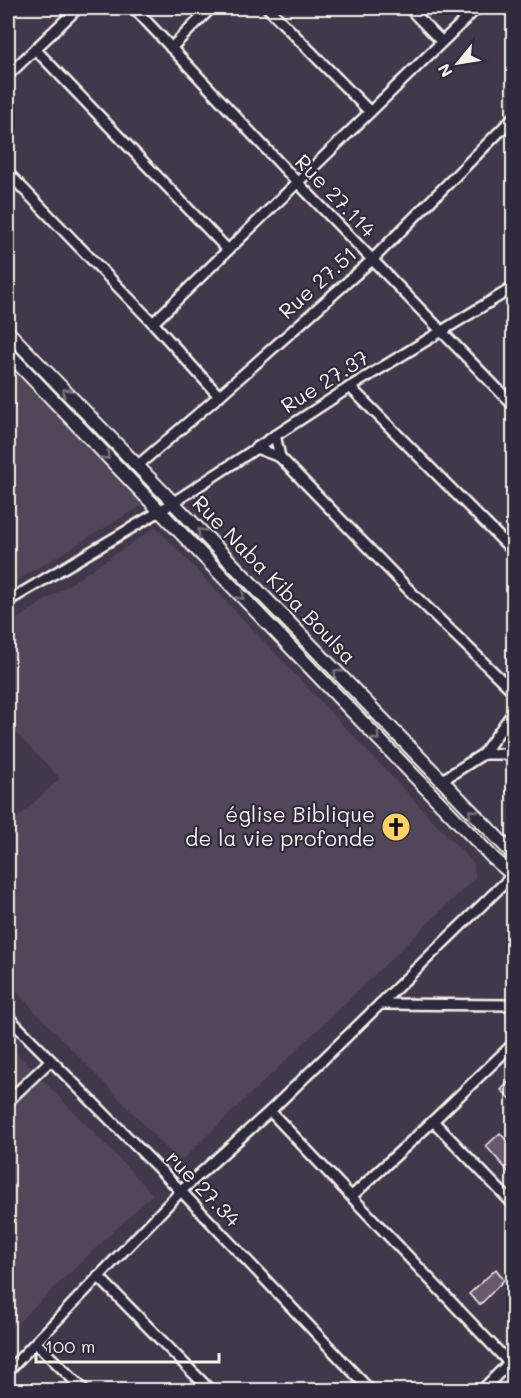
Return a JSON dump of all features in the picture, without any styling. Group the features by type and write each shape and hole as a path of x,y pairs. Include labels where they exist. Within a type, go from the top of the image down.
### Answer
{"street":[{"path":"8,75 78,8"},
{"name":"Rue 27.114","path":"134,8 298,183 513,406"},
{"path":"171,48 211,8"},
{"path":"268,8 370,112"},
{"path":"409,8 441,41"},
{"path":"153,323 477,8"},
{"path":"35,49 228,250"},
{"name":"Rue 27.51","path":"137,466 372,260 513,117"},
{"path":"8,172 153,323 219,396"},
{"name":"Rue 27.37","path":"8,601 159,512 350,387 513,287"},
{"name":"Rue Naba Kiba Boulsa","path":"8,332 513,855"},
{"name":"Rue Naba Kiba Boulsa","path":"8,353 486,852 513,875"},
{"path":"350,387 513,552"},
{"path":"275,435 280,456"},
{"path":"256,447 280,456 413,594 513,692"},
{"path":"441,781 483,754 513,711"},
{"path":"483,754 513,754"},
{"path":"8,1371 181,1191 270,1111 513,875"},
{"path":"380,1004 513,1005"},
{"name":"rue 27.34","path":"8,1017 181,1191 370,1390"},
{"path":"352,1196 513,1043"},
{"path":"8,1101 50,1061"},
{"path":"270,1111 512,1363 482,1390"},
{"path":"433,1121 512,1199"},
{"path":"98,1276 210,1390"},
{"path":"36,1343 84,1390"}],"shaded area":[{"path":"8,361 144,504 8,586"},
{"path":"156,527 474,864 475,878 180,1162 8,983 8,827 60,778 8,725 8,625"},
{"path":"8,1044 153,1194 14,1326 8,1325"}],"building":[{"path":"513,1077 513,1101 501,1090"},
{"path":"500,1133 513,1148 513,1177 486,1146"},
{"path":"496,1269 504,1280 480,1305 469,1294"}],"place":[{"name":"église Biblique de la vie profonde","path":"396,827"}]}
